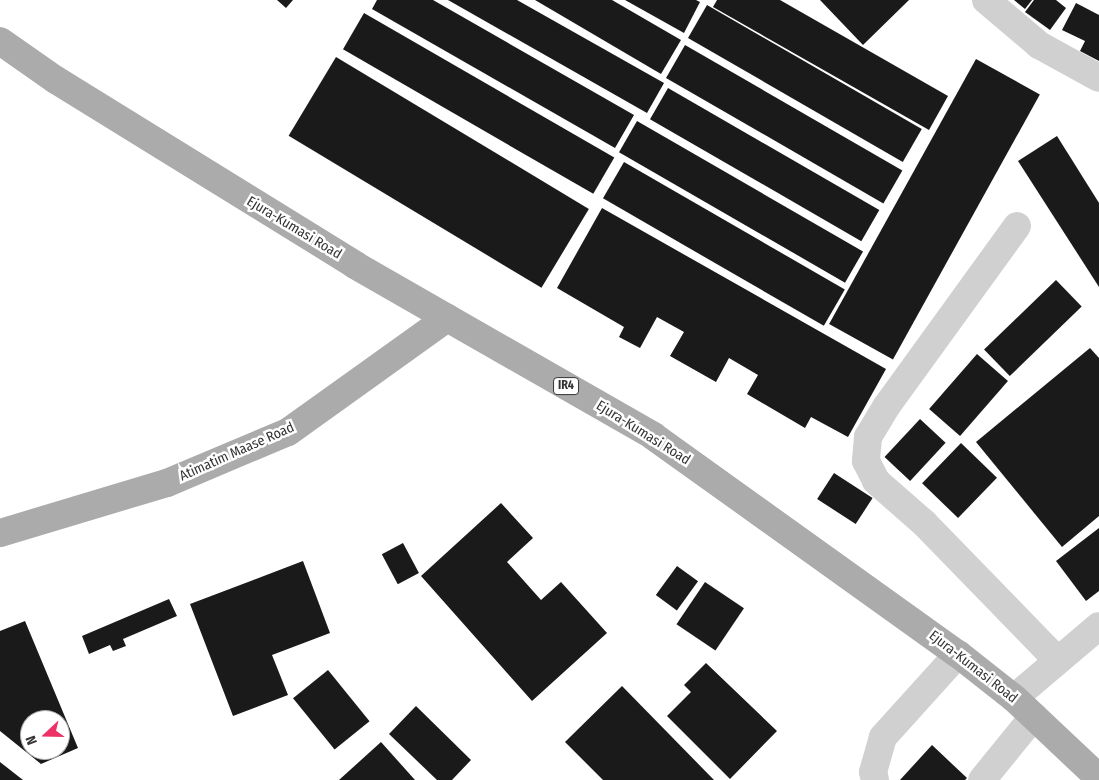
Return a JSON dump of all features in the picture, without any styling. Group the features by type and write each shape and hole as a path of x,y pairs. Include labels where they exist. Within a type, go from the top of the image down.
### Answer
{"main road":[{"name":"Ejura-Kumasi Road","path":"0,41 226,186 447,318 653,436 958,654 1014,698 1099,778"},
{"name":"Atimatim Maase Road","path":"0,533 167,483 288,432 447,318"}],"street":[{"path":"986,0 1039,45 1099,78"},
{"path":"1017,226 886,407 868,437 866,461 876,481 924,523 1057,660"},
{"path":"1014,698 1099,626"},
{"path":"876,780 873,772 883,737 958,654"},
{"path":"982,780 1034,716"}],"building":[{"path":"277,0 293,0 286,8"},
{"path":"377,0 433,0 634,115 615,148 372,9"},
{"path":"448,0 517,0 664,83 647,113"},
{"path":"535,0 612,0 681,40 661,74"},
{"path":"625,0 696,0 700,2 684,33"},
{"path":"717,0 780,0 948,96 929,130 713,7"},
{"path":"820,0 909,0 863,45"},
{"path":"1014,0 1032,0 1025,9"},
{"path":"1034,0 1056,0 1066,8 1050,30 1025,12"},
{"path":"1076,3 1099,15 1099,61 1080,51 1085,41 1062,30"},
{"path":"707,5 922,129 903,162 688,38"},
{"path":"364,13 614,157 593,194 343,49"},
{"path":"685,45 902,170 883,203 666,78"},
{"path":"336,57 589,209 541,288 289,136"},
{"path":"976,59 1040,94 893,359 829,324"},
{"path":"668,88 879,210 861,241 650,119"},
{"path":"637,121 863,252 845,283 619,152"},
{"path":"1057,136 1099,203 1099,287 1018,161"},
{"path":"624,162 845,289 824,326 603,198"},
{"path":"602,208 886,369 848,437 811,417 805,428 747,394 758,375 729,358 716,382 670,356 684,332 657,317 640,348 619,337 624,327 557,288"},
{"path":"1056,280 1082,307 1010,376 984,349"},
{"path":"1090,348 1099,358 1099,516 1062,547 976,442"},
{"path":"977,354 1008,381 960,436 929,409"},
{"path":"920,419 946,443 910,481 885,457"},
{"path":"961,443 997,478 958,518 922,483"},
{"path":"834,473 873,498 856,524 817,499"},
{"path":"501,503 533,538 507,562 541,600 561,582 607,633 532,701 421,576"},
{"path":"1099,528 1099,591 1086,601 1056,561"},
{"path":"403,543 419,573 398,584 382,554"},
{"path":"303,561 330,633 272,655 288,695 233,716 190,604"},
{"path":"677,566 698,581 677,610 656,595"},
{"path":"705,582 744,608 715,651 676,624"},
{"path":"169,599 177,616 123,639 126,646 113,651 110,645 89,654 82,636"},
{"path":"25,621 62,710 20,710 20,747 0,731 0,631"},
{"path":"706,663 777,731 730,779 667,716 691,692 684,685"},
{"path":"328,670 370,721 335,750 293,698"},
{"path":"622,686 714,780 603,780 565,742"},
{"path":"416,706 471,760 452,780 437,780 389,734"},
{"path":"70,729 78,748 70,751"},
{"path":"381,742 415,780 339,780"},
{"path":"932,745 967,778 965,780 900,780"},
{"path":"36,760 50,760 41,764"},
{"path":"0,762 23,780 0,780"}]}
